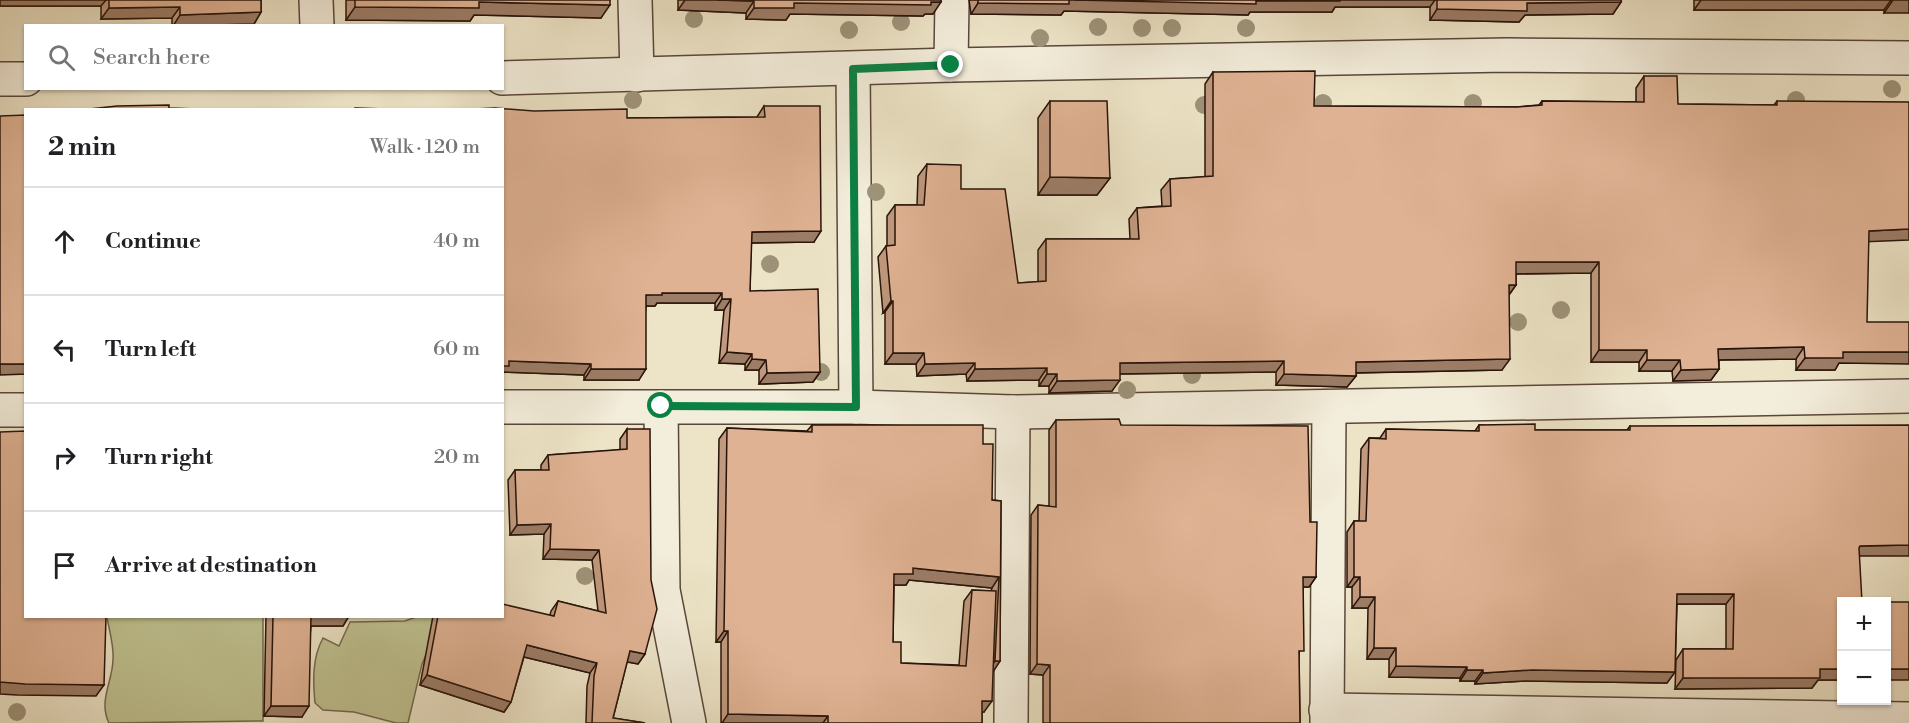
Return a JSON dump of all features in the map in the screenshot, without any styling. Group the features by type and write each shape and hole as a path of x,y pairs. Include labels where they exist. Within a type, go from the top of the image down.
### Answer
{"street":[{"path":"316,0 316,24"},
{"path":"635,0 637,75"},
{"path":"951,65 952,0"},
{"path":"504,78 951,65 1506,55 1909,58"},
{"path":"853,69 856,407"},
{"path":"0,79 24,79"},
{"path":"504,407 856,407 1013,412 1909,396"},
{"path":"661,406 663,590 689,723"},
{"path":"1329,407 1327,716 1909,719"},
{"path":"0,410 24,410"},
{"path":"1011,723 1013,412"}],"green space":[{"path":"107,618 263,618 263,721 109,723 105,699 112,667 112,643"},
{"path":"413,618 438,618 433,639 422,664 408,723 396,723 354,712 323,710 315,703 315,662 323,638 339,646 350,622 405,621"}],"building":[{"path":"109,0 261,0 261,12 180,15 180,7 109,8"},
{"path":"355,0 610,0 610,5 479,2 479,8 355,7"},
{"path":"717,0 941,0 941,2 931,2 931,5 794,3 794,8 754,8 754,1"},
{"path":"978,0 1069,0 1069,4 978,3"},
{"path":"1075,0 1340,1 1256,1 1256,4"},
{"path":"1437,0 1621,0 1621,2 1527,3 1527,11 1437,9"},
{"path":"1315,71 1314,106 1517,107 1542,105 1542,101 1644,102 1644,76 1677,76 1678,104 1777,105 1777,101 1909,102 1909,229 1869,231 1867,322 1909,322 1909,352 1843,352 1843,358 1805,358 1804,347 1718,349 1719,369 1681,370 1680,360 1647,360 1647,350 1599,350 1599,262 1516,262 1516,285 1509,285 1510,359 1356,362 1356,376 1284,374 1284,361 1120,363 1120,380 1057,381 1057,374 1047,374 1047,368 975,369 975,363 925,364 924,353 893,353 893,301 891,301 886,246 895,245 895,205 924,205 927,164 961,165 961,189 1005,189 1018,283 1046,281 1046,239 1139,239 1137,208 1171,206 1170,179 1213,176 1213,72"},
{"path":"1050,101 1107,101 1110,178 1050,177"},
{"path":"169,105 169,108 98,108"},
{"path":"764,106 820,106 821,231 752,232 750,291 818,289 820,372 767,373 766,360 752,359 752,354 727,352 731,299 722,299 722,293 646,295 646,369 591,369 591,364 509,361 509,366 504,366 504,109 534,111 627,109 627,118 765,117"},
{"path":"24,115 24,364 0,364 0,116"},
{"path":"1119,419 1121,425 1308,426 1310,522 1317,522 1316,577 1303,577 1304,651 1299,651 1300,723 1050,723 1050,665 1037,664 1038,505 1056,507 1056,420"},
{"path":"1535,424 1535,430 1630,430 1630,426 1909,425 1909,545 1860,546 1862,597 1837,597 1837,669 1820,669 1820,678 1683,678 1683,649 1733,649 1734,594 1677,594 1675,672 1532,670 1483,673 1483,670 1467,670 1467,667 1396,666 1396,648 1374,648 1375,597 1360,597 1360,577 1354,577 1354,521 1366,521 1369,438 1386,439 1386,429 1479,431 1479,425"},
{"path":"812,425 983,425 983,444 993,444 992,500 1001,501 1000,661 995,661 999,577 913,568 913,574 894,574 893,642 901,642 901,663 966,666 972,590 996,591 992,701 982,701 982,723 828,723 828,716 728,714 728,631 724,631 727,428 812,432"},
{"path":"627,429 650,429 651,580 657,609 645,654 630,651 613,718 645,723 592,723 594,676 597,663 527,645 511,702 427,675 438,618 504,618 504,604 554,616 558,601 606,613 599,550 550,549 551,524 517,525 515,470 549,470 548,455 627,449"},
{"path":"24,431 24,618 106,618 104,685 0,682 0,432"},
{"path":"1891,602 1909,602 1909,669 1891,669"},
{"path":"273,618 311,618 309,706 271,706"}],"route":[{"path":"661,406 856,407 853,69 951,65"}]}
